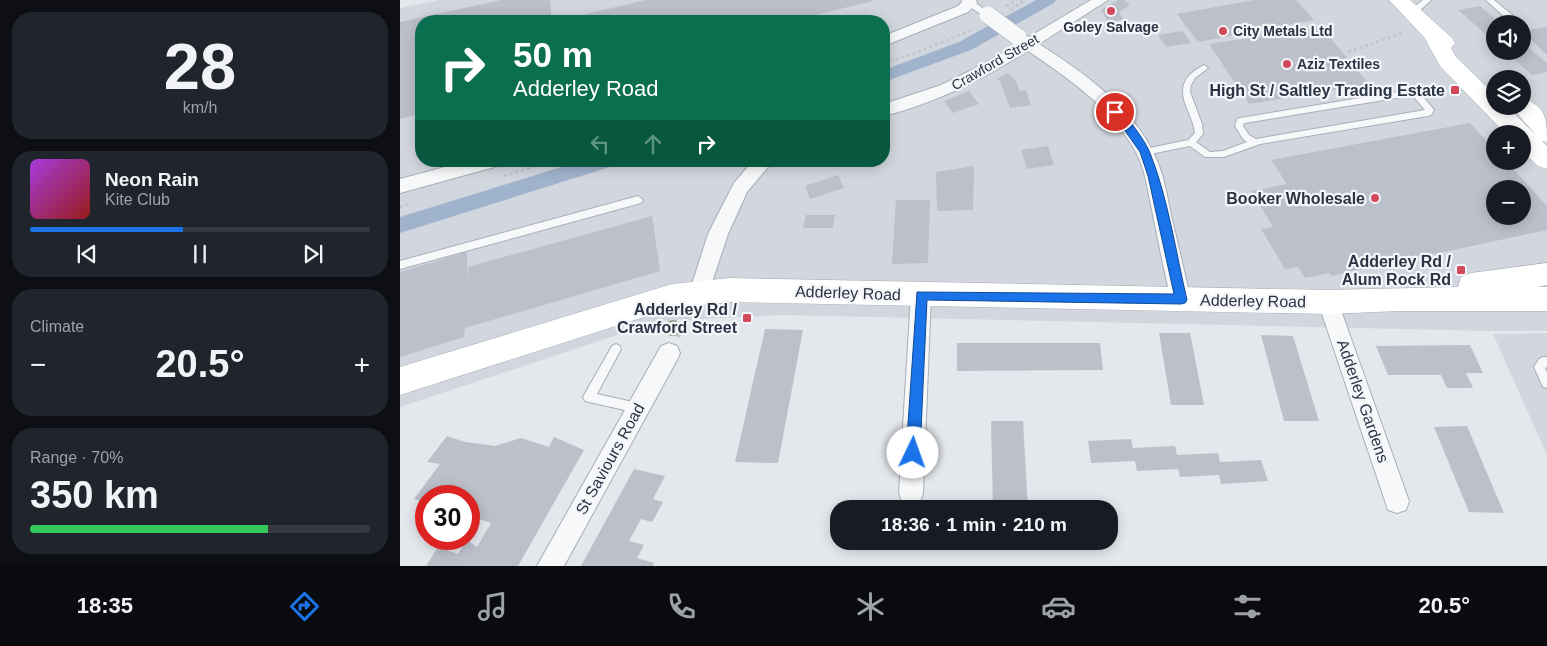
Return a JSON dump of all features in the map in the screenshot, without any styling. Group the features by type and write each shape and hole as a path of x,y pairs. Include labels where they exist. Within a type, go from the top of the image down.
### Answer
{"main road":[{"path":"1417,18 1486,76"},
{"path":"1417,18 1448,61 1532,125 1547,160"},
{"name":"Adderley Road","path":"400,381 672,296 730,290 1328,302 1546,293"}],"street":[{"name":"Crawford Street","path":"890,108 947,90 980,73 1023,40 1101,0"},
{"path":"890,39 963,9 970,1"},
{"path":"984,20 1023,40 1102,99 1127,125 1145,152 1153,176 1181,300"},
{"path":"400,186 470,167"},
{"path":"700,294 722,226 740,188 759,167"},
{"path":"911,493 921,295"},
{"name":"Adderley Gardens","path":"1328,302 1398,501"},
{"name":"St Saviours Road","path":"550,566 669,353"}],"lane":[{"path":"1417,18 1428,0"},
{"path":"1490,0 1507,15"},
{"path":"970,1 984,20"},
{"path":"1145,152 1191,143 1199,134 1200,128 1187,100 1186,88 1191,76 1204,68"},
{"path":"1191,143 1208,154 1216,154 1240,149 1254,142 1415,115 1430,110 1417,95 1408,93 1240,120 1239,126 1254,142"},
{"path":"400,265 638,200"},
{"path":"616,349 589,397 638,408"},
{"path":"1547,362 1543,362 1539,367 1547,383"}],"path":[{"path":"1008,12 1024,0"},
{"path":"1348,52 1417,18"},
{"path":"890,61 913,54 984,20"},
{"path":"669,353 700,294"}],"shaded area":[{"path":"439,0 1547,0 1547,331 783,315 659,321 400,407 400,8"},
{"path":"1547,333 1547,455 1493,334"}],"building":[{"path":"501,0 550,0 551,15 432,15"},
{"path":"646,0 873,0 815,15 582,15"},
{"name":"Goley Salvage","path":"1118,0 1126,0 1130,5 1119,12 1124,20 1108,22 1101,10"},
{"name":"City Metals Ltd","path":"1254,0 1296,0 1314,20 1198,42 1177,14"},
{"path":"1480,6 1490,15 1486,15 1486,34 1458,10"},
{"path":"415,19 415,115 400,119 400,22"},
{"name":"Aziz Textiles","path":"1321,27 1369,84 1249,104 1209,44"},
{"path":"1547,27 1547,55 1531,40 1531,30"},
{"path":"1183,31 1191,43 1166,47 1158,35"},
{"path":"1531,50 1547,63 1547,72 1532,75 1531,70 1526,70 1515,60 1531,60"},
{"path":"1008,73 1014,78 1020,91 1026,90 1031,105 1010,108 1000,81 996,79"},
{"path":"969,91 979,104 953,113 944,101"},
{"name":"Booker Wholesale","path":"1470,123 1486,140 1486,170 1514,170 1523,180 1486,180 1486,225 1531,225 1531,188 1547,206 1547,230 1331,276 1329,273 1305,278 1298,267 1285,269 1261,229 1273,227 1251,191 1287,184 1271,160"},
{"path":"1048,146 1054,165 1027,169 1021,150"},
{"path":"974,166 973,210 937,211 936,172"},
{"path":"838,175 844,188 810,199 805,186"},
{"path":"896,200 930,200 928,263 892,264"},
{"path":"806,215 835,215 833,228 803,228"},
{"path":"652,216 660,271 465,328 464,337 400,357 400,272 467,252 467,286 468,267"},
{"path":"765,329 803,330 778,463 735,462"},
{"path":"1159,333 1190,333 1204,405 1171,405"},
{"path":"1261,335 1293,336 1319,421 1284,421"},
{"path":"957,343 1100,343 1103,370 957,371"},
{"path":"1470,345 1483,373 1466,373 1473,388 1447,388 1441,375 1388,375 1376,346"},
{"path":"991,421 1023,421 1027,500 993,500"},
{"path":"1467,426 1504,513 1469,512 1434,427"},
{"path":"447,436 465,442 495,446 521,438 549,447 554,437 584,450 518,566 426,566 436,550 447,550 458,554 461,550 480,550 480,542 491,523 480,520 480,485 424,485 440,464 427,462"},
{"path":"1131,439 1133,448 1175,446 1177,455 1218,453 1220,462 1261,460 1268,481 1221,484 1219,475 1180,477 1178,469 1137,471 1135,461 1091,463 1088,441"},
{"path":"634,469 665,476 653,499 663,502 652,522 641,519 629,541 644,545 637,558 654,563 653,566 581,566"}],"waterway":[{"path":"890,74 965,46 1048,0"},
{"path":"400,225 587,167"}],"place":[{"name":"Goley Salvage","path":"1111,11"},
{"name":"City Metals Ltd","path":"1223,31"},
{"name":"Aziz Textiles","path":"1287,64"},
{"name":"High St / Saltley Trading Estate","path":"1455,90"},
{"name":"Booker Wholesale","path":"1375,198"},
{"name":"Adderley Rd / Alum Rock Rd","path":"1461,270"},
{"name":"Adderley Rd / Crawford Street","path":"747,318"}],"route":[{"path":"913,453 921,295 1181,300 1153,176 1145,152 1127,125 1115,112"}]}
